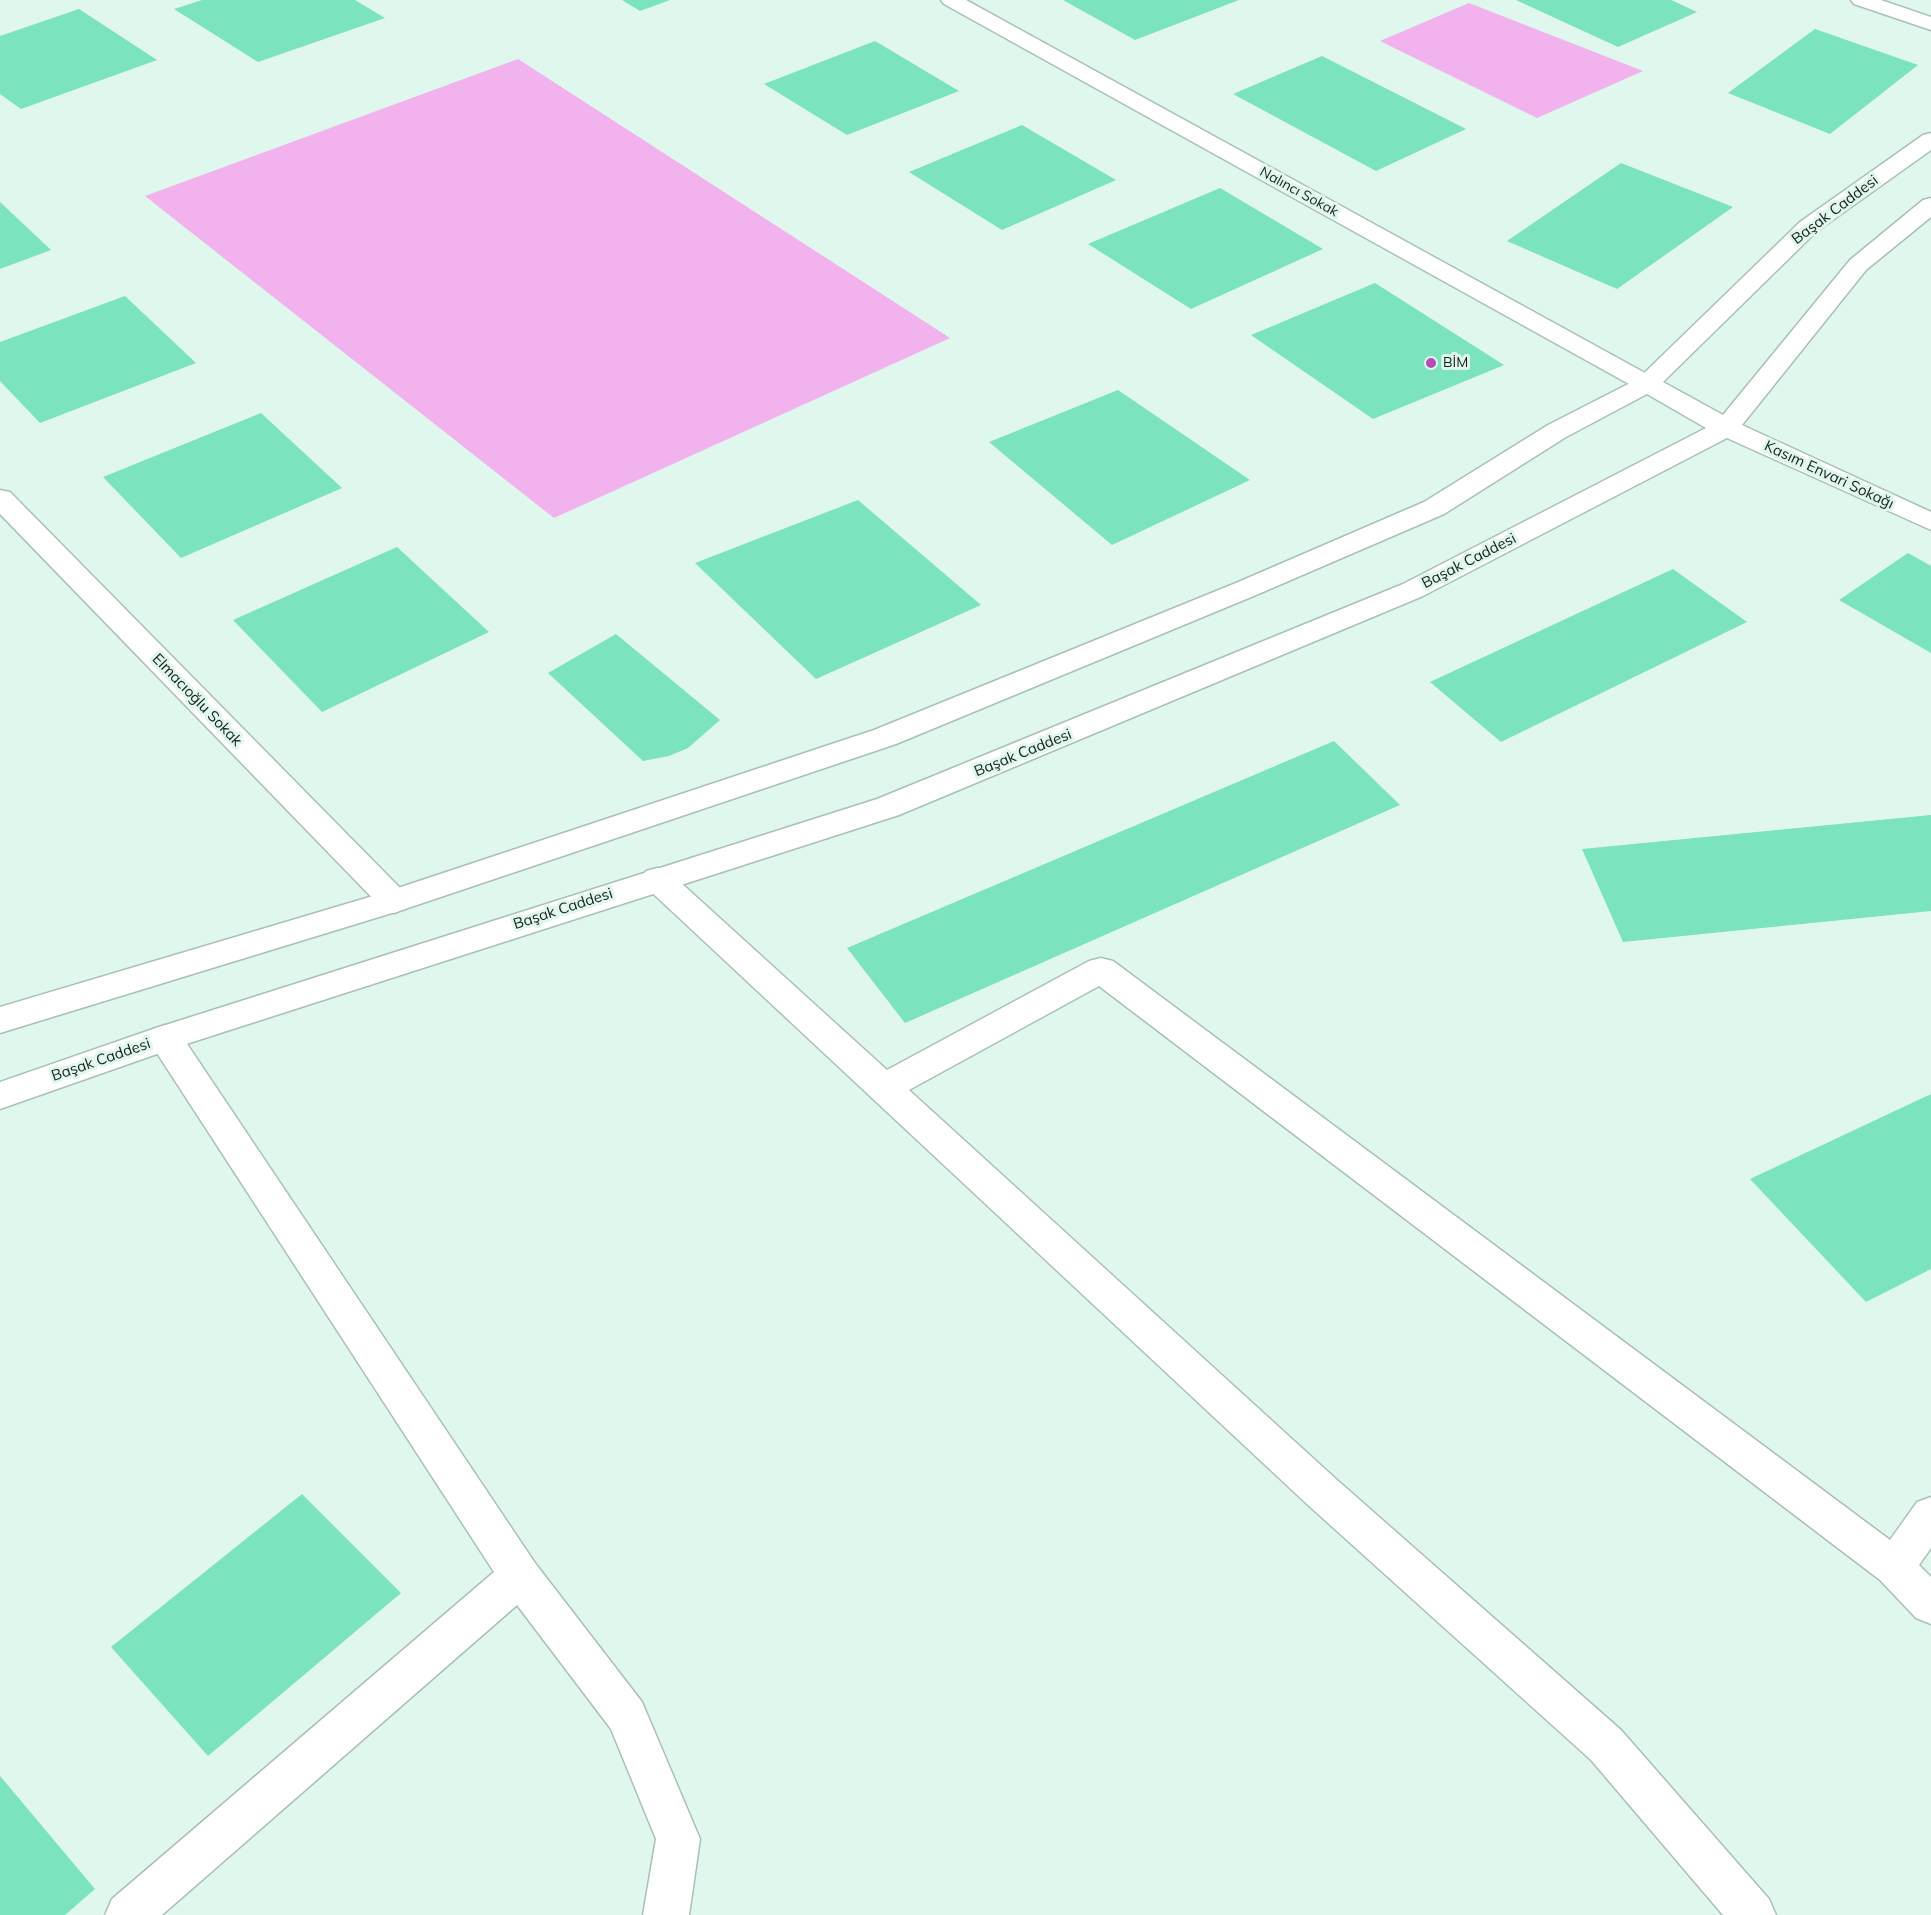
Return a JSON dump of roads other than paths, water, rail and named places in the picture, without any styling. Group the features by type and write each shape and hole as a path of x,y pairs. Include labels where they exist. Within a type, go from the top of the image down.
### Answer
{"street":[{"name":"Nalıncı Sokak","path":"951,0 1726,428"},
{"path":"1861,0 1931,24"},
{"name":"Başak Caddesi","path":"0,1020 394,901 885,737 1246,589 1434,508 1557,431 1647,384 1808,227 1931,140"},
{"name":"Başak Caddesi","path":"0,1096 165,1038 888,807 1081,729 1402,594 1726,428 1858,265 1931,206"},
{"name":"Kasım Envari Sokağı","path":"1726,428 1931,522"},
{"name":"Elmacıoğlu Sokak","path":"0,498 394,901"},
{"path":"657,879 1322,1492 1606,1745 1753,1915"},
{"path":"883,1088 1101,970 1894,1567 1931,1605"},
{"path":"165,1038 520,1576 627,1716 678,1839 666,1915"},
{"path":"1894,1567 1931,1515"},
{"path":"128,1915 520,1576"}],"place":[{"name":"BİM","path":"1431,363"}]}
